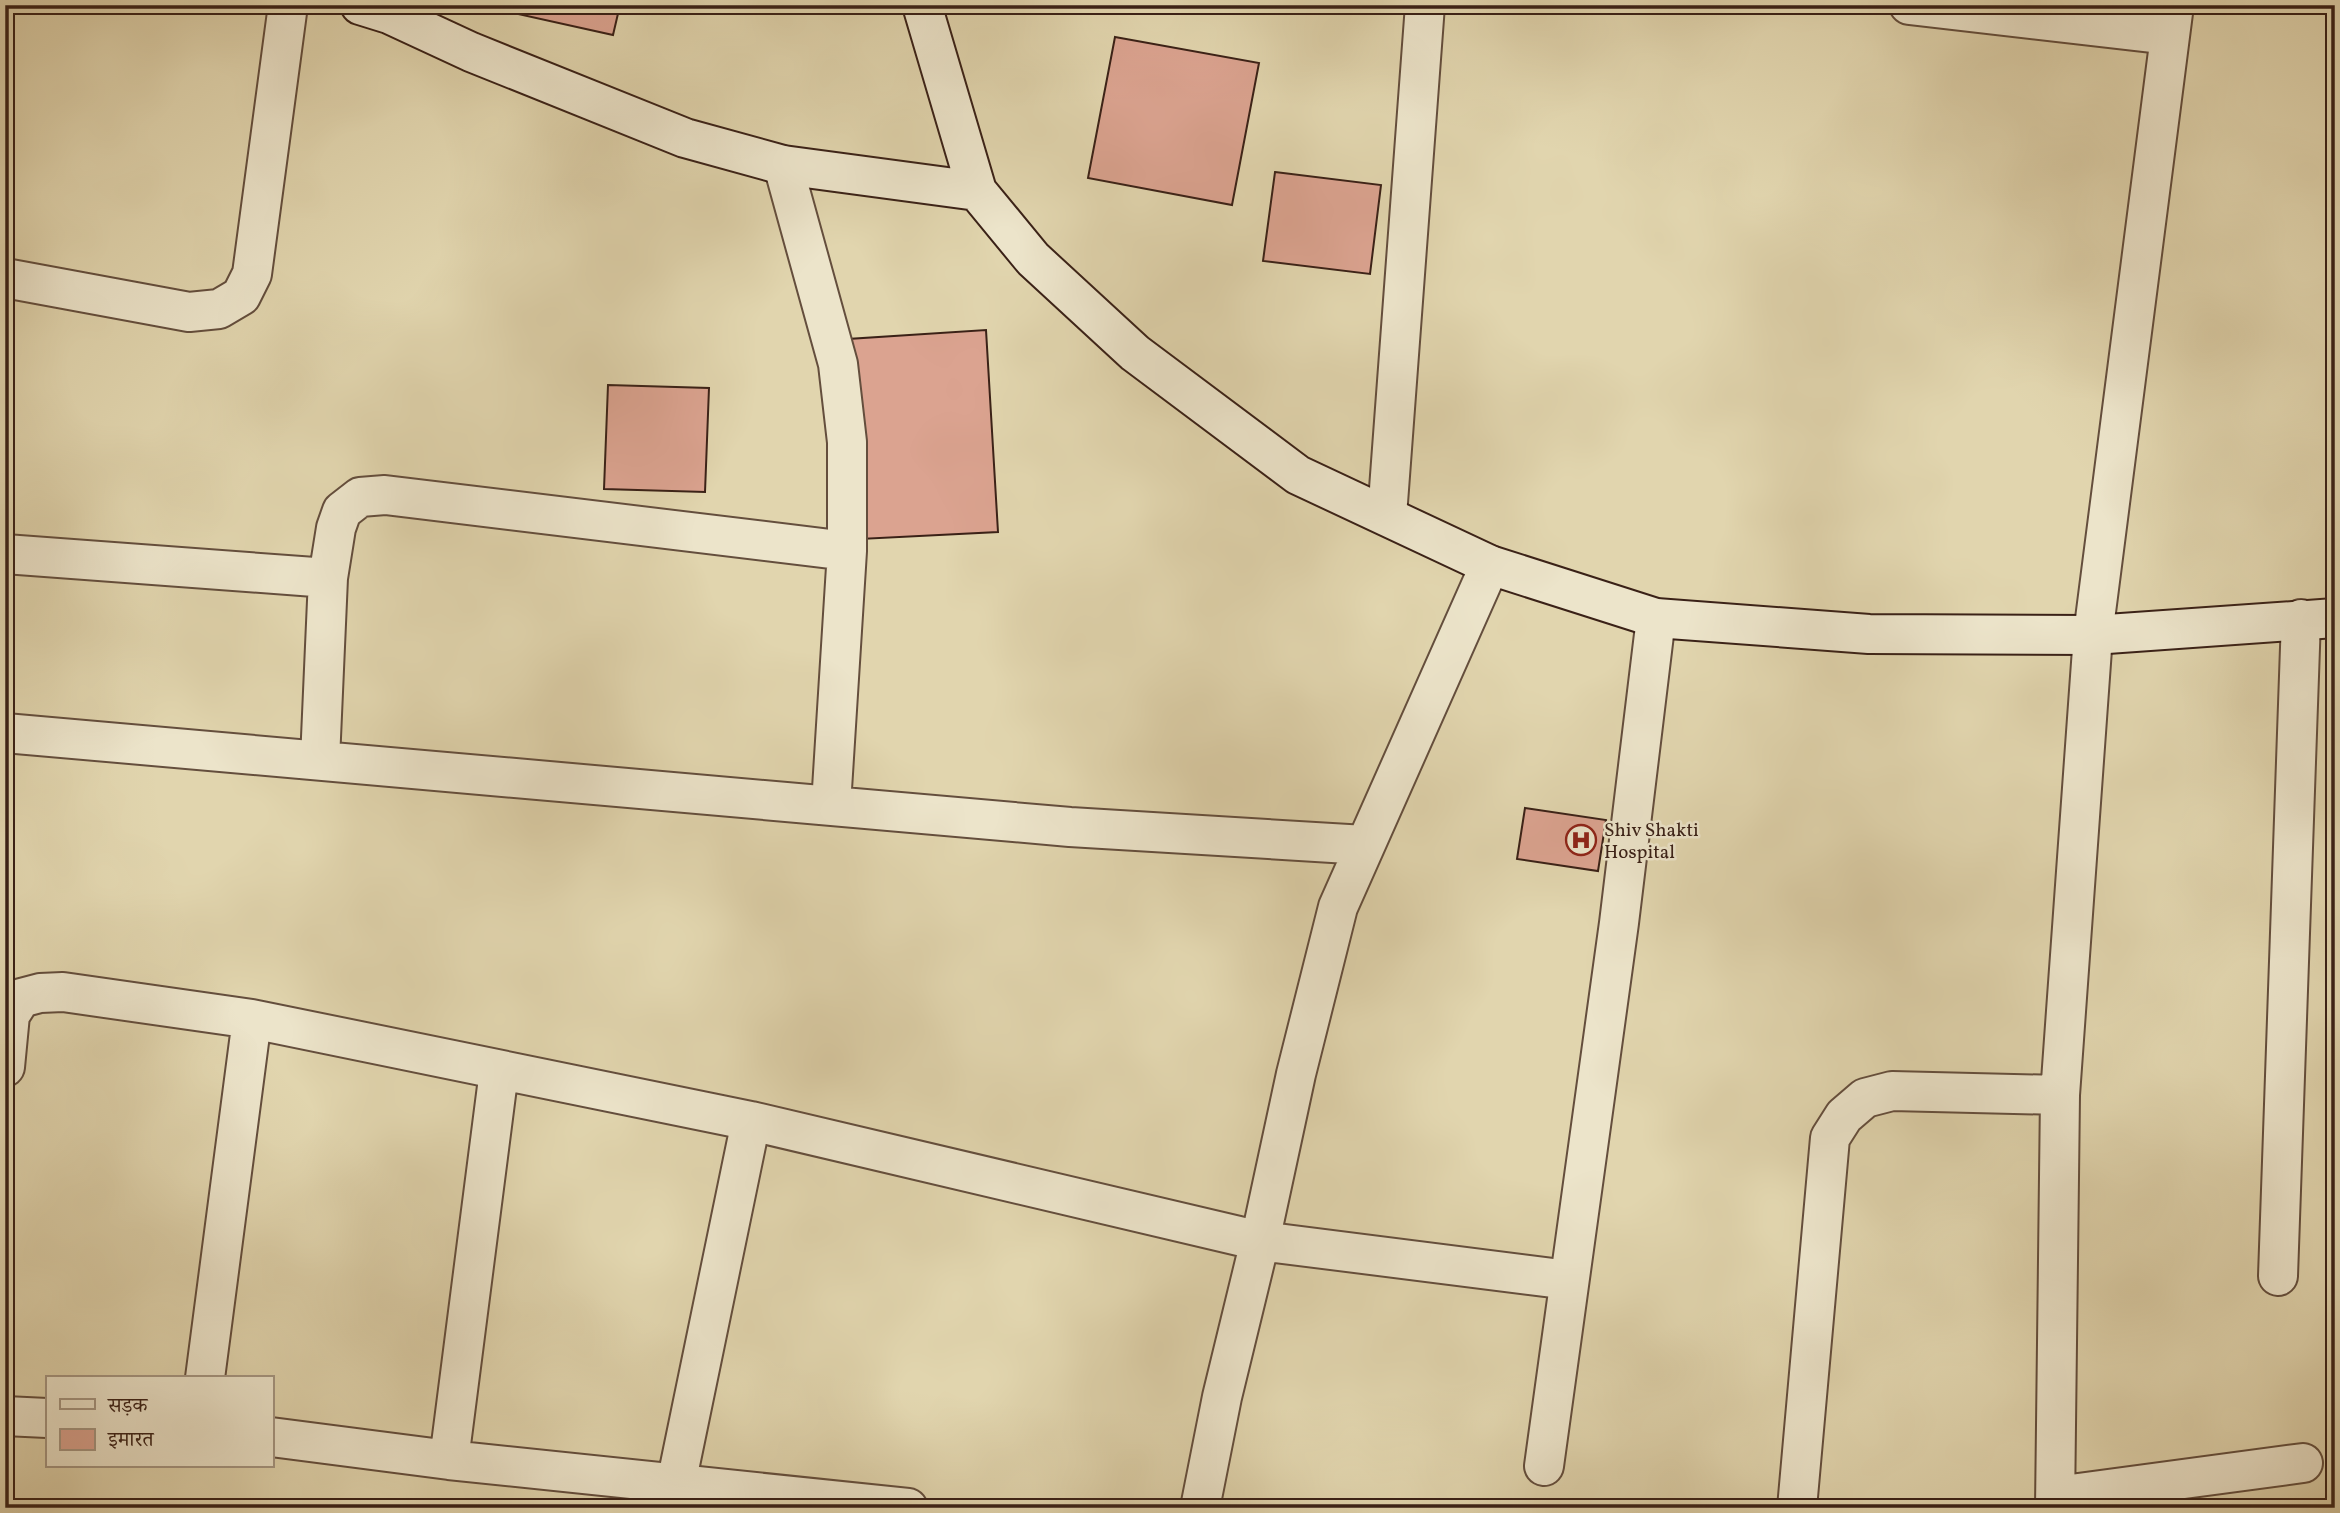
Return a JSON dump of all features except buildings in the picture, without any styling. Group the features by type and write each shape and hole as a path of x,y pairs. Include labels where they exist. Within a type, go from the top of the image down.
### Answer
{"street":[{"path":"5,278 189,312 219,309 241,296 252,274 288,5"},
{"path":"360,5 389,14 471,51 685,138 783,166 977,191"},
{"path":"922,5 977,191 1033,258 1135,353 1298,475 1490,565 1656,618 1869,634 2093,635 2318,619 2278,1276"},
{"path":"1387,516 1425,5"},
{"path":"1917,6 2172,20 2093,635 2060,1094 2055,1502 2304,1463"},
{"path":"783,166 838,364 848,442 847,551 831,805"},
{"path":"320,760 328,578 336,528 342,512 360,497 385,495 847,551"},
{"path":"5,554 328,578"},
{"path":"1200,1508 1222,1397 1260,1241 1296,1074 1338,906 1490,565"},
{"path":"1544,1466 1619,923 1656,618"},
{"path":"5,733 1070,827 1365,845"},
{"path":"5,1067 10,1015 21,998 40,993 63,992 252,1019 751,1121 1260,1241 1569,1280"},
{"path":"205,1376 252,1019"},
{"path":"449,1460 499,1071"},
{"path":"1797,1508 1830,1138 1844,1116 1865,1098 1892,1091 2060,1094"},
{"path":"695,1493 751,1121"},
{"path":"5,1416 46,1418"},
{"path":"273,1437 695,1493 908,1508"}],"place":[{"name":"Shiv Shakti Hospital","path":"1581,840"}]}
